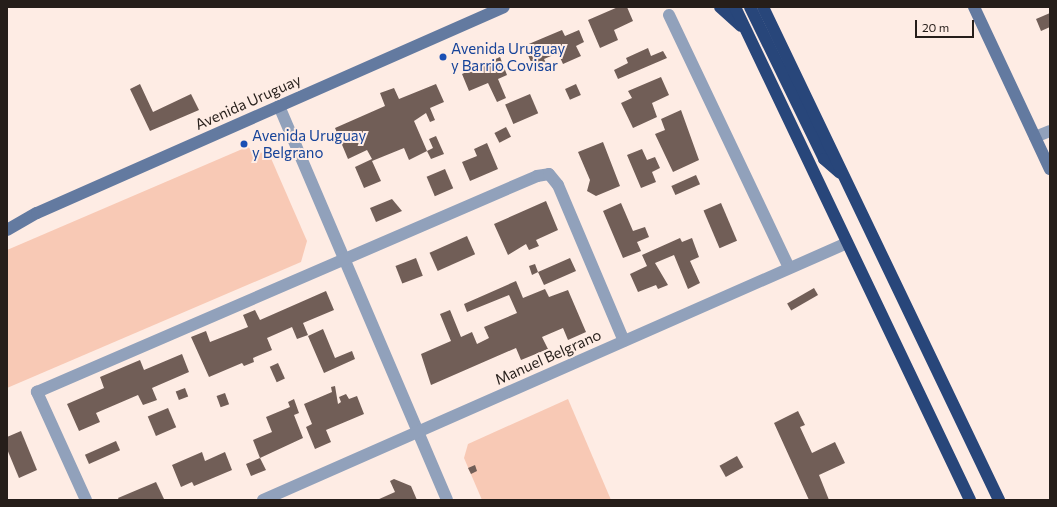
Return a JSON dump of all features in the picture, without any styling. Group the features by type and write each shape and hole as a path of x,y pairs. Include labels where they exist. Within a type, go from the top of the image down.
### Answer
{"highway":[{"path":"720,7 747,32"},
{"path":"735,7 970,500"},
{"path":"750,7 824,159 842,175"},
{"path":"763,7 842,175 999,500"}],"main road":[{"name":"Avenida Uruguay","path":"7,230 279,106 504,7"},
{"path":"974,7 1050,169"}],"street":[{"path":"669,15 789,268"},
{"path":"279,106 447,500"},
{"path":"1035,137 1050,131"},
{"path":"86,500 37,392 536,176 549,174 558,185 624,341"},
{"name":"Manuel Belgrano","path":"263,500 847,243"}],"shaded area":[{"path":"247,147 270,156 307,241 301,262 7,388 7,250"},
{"path":"568,399 611,500 482,500 464,458 468,444"}],"building":[{"path":"618,7 627,7 633,21 614,30 618,40 600,48 588,20"},
{"path":"1050,13 1050,27 1041,31 1036,19"},
{"path":"562,30 565,36 579,30 584,42 576,46 581,56 563,64 558,53 544,59 547,65 535,71 524,46"},
{"path":"648,48 651,56 663,51 667,58 618,79 614,70 628,63 626,58"},
{"path":"500,57 507,75 498,79 506,98 497,102 488,83 469,91 462,74"},
{"path":"661,77 669,95 652,103 657,117 633,128 621,103 632,98 628,91"},
{"path":"140,84 153,112 191,94 199,110 150,131 130,89"},
{"path":"436,84 444,102 430,108 435,120 430,122 426,113 414,121 427,151 409,160 404,148 372,161 381,181 364,188 355,167 372,159 367,150 348,159 335,128 385,106 380,93 394,88 399,99"},
{"path":"576,84 581,95 570,100 565,89"},
{"path":"530,94 538,113 513,124 505,105"},
{"path":"681,110 699,160 673,172 655,134 665,130 661,119"},
{"path":"506,127 511,137 499,143 494,133"},
{"path":"436,136 444,154 431,159 427,151 433,148 429,139"},
{"path":"603,142 620,186 596,196 587,191 590,180 578,152"},
{"path":"487,143 498,169 470,181 462,162 477,156 474,149"},
{"path":"642,149 647,160 655,157 660,168 652,172 656,182 641,188 627,155"},
{"path":"445,169 453,188 435,196 427,177"},
{"path":"696,175 700,184 675,195 671,186"},
{"path":"392,199 402,211 376,222 370,208"},
{"path":"546,201 558,230 536,240 539,246 529,250 526,244 508,255 494,224"},
{"path":"621,203 633,231 645,227 649,237 637,242 641,251 623,258 603,211"},
{"path":"721,203 737,241 720,248 704,210"},
{"path":"467,236 475,254 438,271 430,253"},
{"path":"680,238 682,242 692,238 699,257 690,261 700,283 688,289 674,255 655,263 668,285 658,289 656,285 638,292 630,274 647,266 642,255"},
{"path":"416,258 423,276 402,284 395,266"},
{"path":"570,258 576,271 544,285 538,272"},
{"path":"535,264 538,272 532,275 529,266"},
{"path":"516,281 523,298 545,289 549,297 568,290 586,332 568,340 563,328 542,337 548,349 521,360 516,348 431,385 421,354 451,341 440,314 450,310 461,337 472,332 477,344 489,338 484,327 517,313 509,295 467,312 464,304"},
{"path":"814,288 818,295 791,310 787,304"},
{"path":"326,291 334,310 303,323 308,335 297,339 292,327 267,338 272,350 253,358 254,362 244,366 242,363 209,377 191,337 206,331 210,342 248,327 243,315 255,310 260,320"},
{"path":"323,329 335,358 352,351 355,359 324,373 308,336"},
{"path":"182,354 189,372 152,388 157,400 143,405 138,395 96,413 100,422 79,431 67,404 104,388 100,377 140,360 144,370"},
{"path":"278,363 285,379 277,382 270,367"},
{"path":"335,386 338,404 341,402 339,397 346,394 349,399 357,396 364,414 326,430 331,442 315,449 306,427 312,424 304,404 332,392 331,387"},
{"path":"185,388 188,396 179,400 176,392"},
{"path":"225,393 229,404 221,407 217,396"},
{"path":"294,399 299,413 294,415 303,438 260,458 253,440 272,432 266,417 290,407 288,402"},
{"path":"168,408 176,427 156,436 148,417"},
{"path":"798,411 805,425 800,427 812,453 835,442 845,463 819,475 829,500 809,500 774,423"},
{"path":"21,431 37,470 19,478 7,449 7,437"},
{"path":"116,441 120,450 89,464 85,455"},
{"path":"202,452 205,461 225,452 232,470 194,486 192,482 181,487 172,465"},
{"path":"737,456 743,467 726,477 720,466"},
{"path":"260,458 266,470 251,476 246,464"},
{"path":"475,465 477,471 471,474 468,468"},
{"path":"394,479 411,486 417,500 377,500 395,492 390,481"},
{"path":"156,482 164,499 119,500 118,498"}],"place":[{"name":"Avenida Uruguay y Barrio Covisar","path":"443,57"},
{"name":"Avenida Uruguay y Belgrano","path":"244,144"}]}
